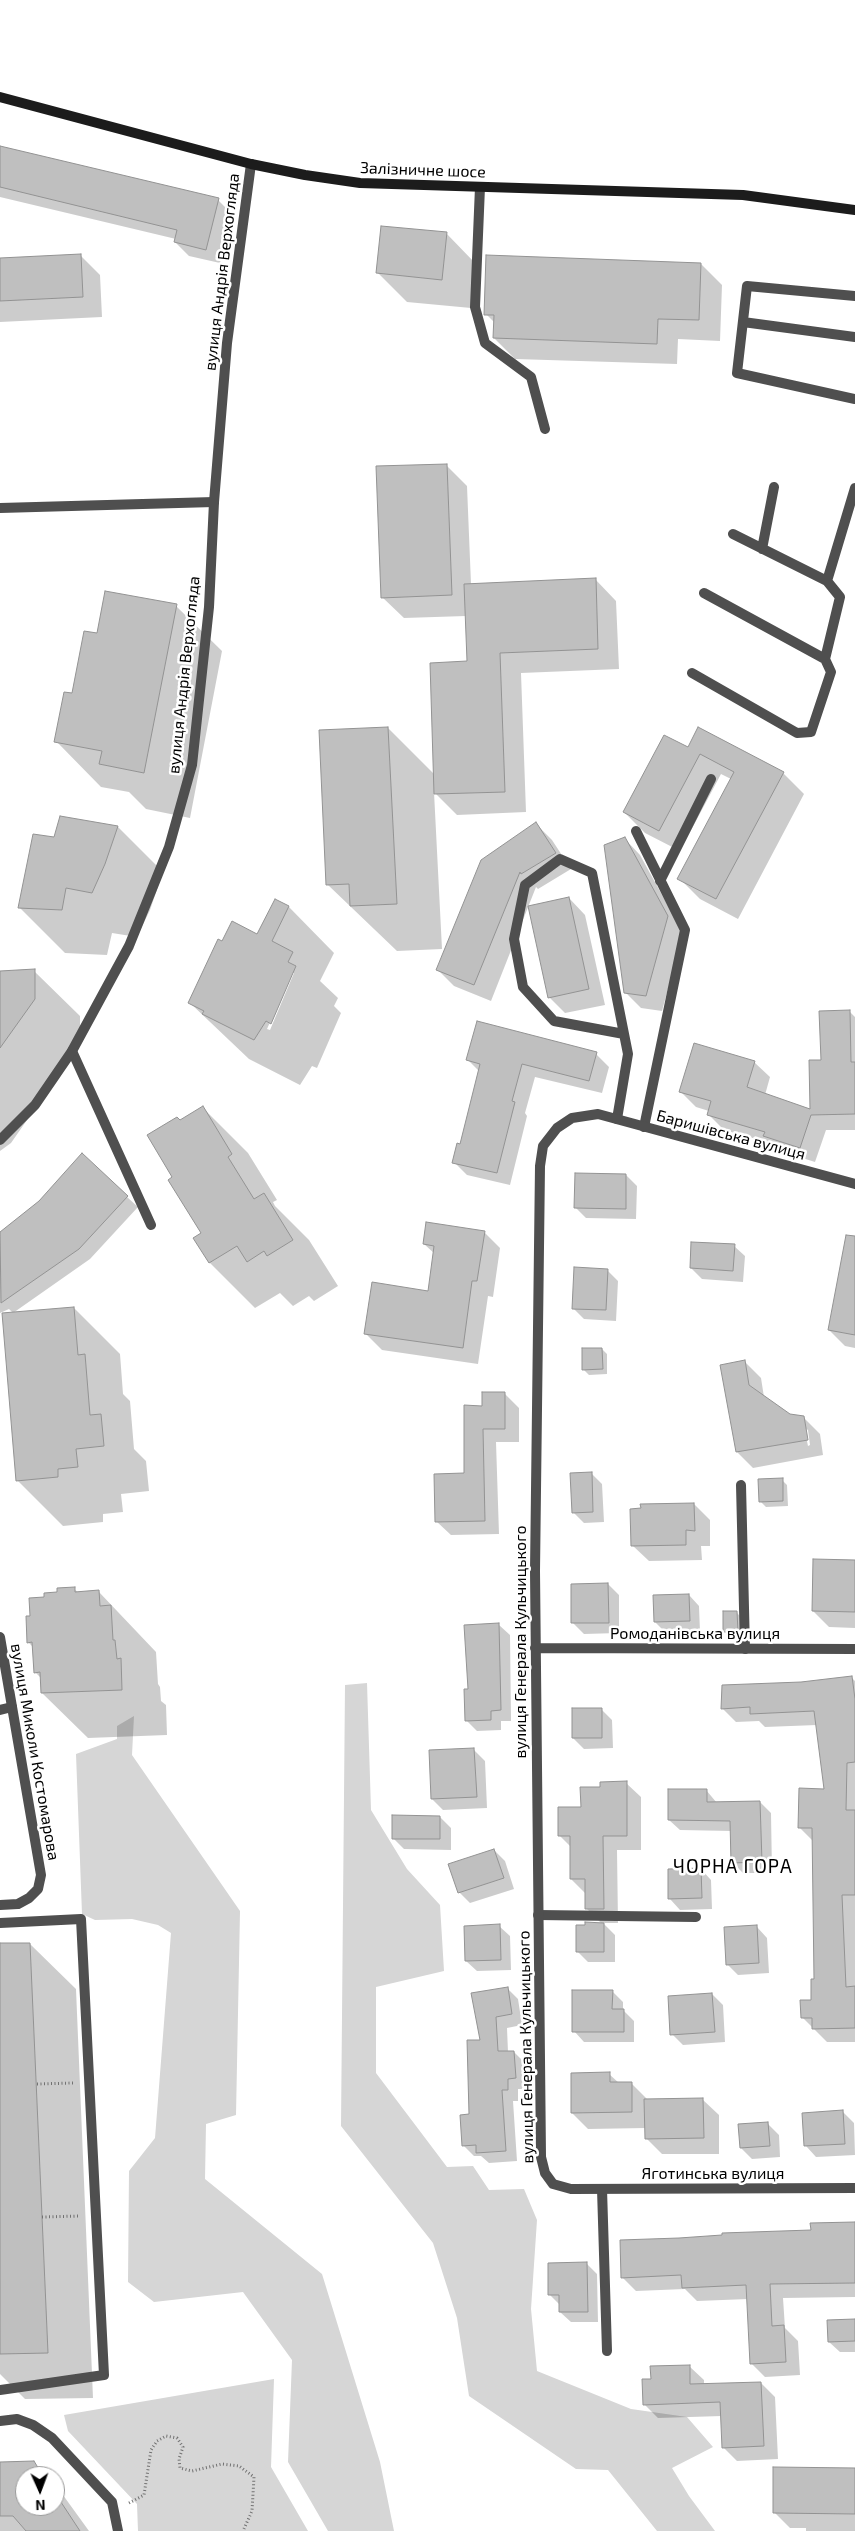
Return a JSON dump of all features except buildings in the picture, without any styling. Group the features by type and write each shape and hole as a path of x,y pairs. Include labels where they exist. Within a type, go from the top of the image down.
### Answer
{"street":[{"name":"Залізничне шосе","path":"0,97 251,164 305,176 360,183 743,195 855,210"},
{"name":"вулиця Андрія Верхогляда","path":"0,1140 35,1105 72,1050 129,946 170,848 189,774 209,607 214,502 227,343 251,164"},
{"path":"480,187 475,307 486,343 531,377 545,429"},
{"path":"855,296 747,286 737,373 855,399"},
{"path":"743,322 855,337"},
{"path":"762,549 774,487"},
{"path":"827,581 855,488"},
{"path":"0,508 214,502"},
{"path":"733,534 827,581 840,597 825,659"},
{"path":"692,673 797,733 811,732 831,672 825,659 704,594"},
{"path":"660,881 711,779"},
{"path":"636,831 685,930 644,1127"},
{"path":"617,1119 628,1054 592,872 560,859 525,885 514,939 523,987 554,1021 624,1034"},
{"path":"72,1050 150,1225"},
{"name":"Баришівська вулиця","path":"598,1114 855,1184"},
{"name":"вулиця Генерала Кульчицького","path":"571,2189 553,2184 545,2173 541,2157 535,1648 540,1166 544,1146 556,1128 572,1118 598,1114"},
{"path":"741,1485 745,1649"},
{"name":"вулиця Миколи Костомарова","path":"0,1637 41,1875 38,1889 29,1898 18,1904 0,1905"},
{"name":"Ромоданівська вулиця","path":"535,1648 855,1649"},
{"path":"0,1710 12,1707"},
{"path":"538,1915 696,1917"},
{"path":"0,1923 80,1919 104,2375 0,2390"},
{"name":"Яготинська вулиця","path":"571,2189 855,2188"},
{"path":"602,2190 607,2351"},
{"path":"0,2421 17,2419 52,2438 112,2502 118,2531"}],"path":[{"path":"37,2084 89,2083"},
{"path":"42,2217 96,2216"},
{"path":"114,2510 144,2495 151,2450 156,2441 166,2436 177,2438 183,2446 178,2459 180,2468 192,2471 222,2464 239,2466 254,2477 252,2511 243,2531"}],"shaded area":[{"path":"367,1683 371,1810 407,1869 440,1905 444,1971 376,1987 376,2073 447,2167 473,2166 489,2190 524,2189 537,2220 531,2309 537,2371 631,2409 687,2417 713,2447 672,2468 689,2496 715,2531 657,2531 608,2470 576,2469 469,2396 457,2318 433,2243 341,2126 345,1685"},
{"path":"134,1716 132,1755 240,1911 236,2115 206,2124 205,2179 322,2274 380,2462 394,2531 328,2531 288,2462 292,2360 243,2292 154,2302 128,2282 129,2171 155,2138 171,1933 158,1925 132,1919 95,1920 82,1914 76,1754 117,1739 117,1726"},
{"path":"274,2379 271,2467 308,2531 138,2531 137,2504 68,2431 64,2415"}],"district":[{"name":"ЧОРНА ГОРА","path":"733,1867"}]}
